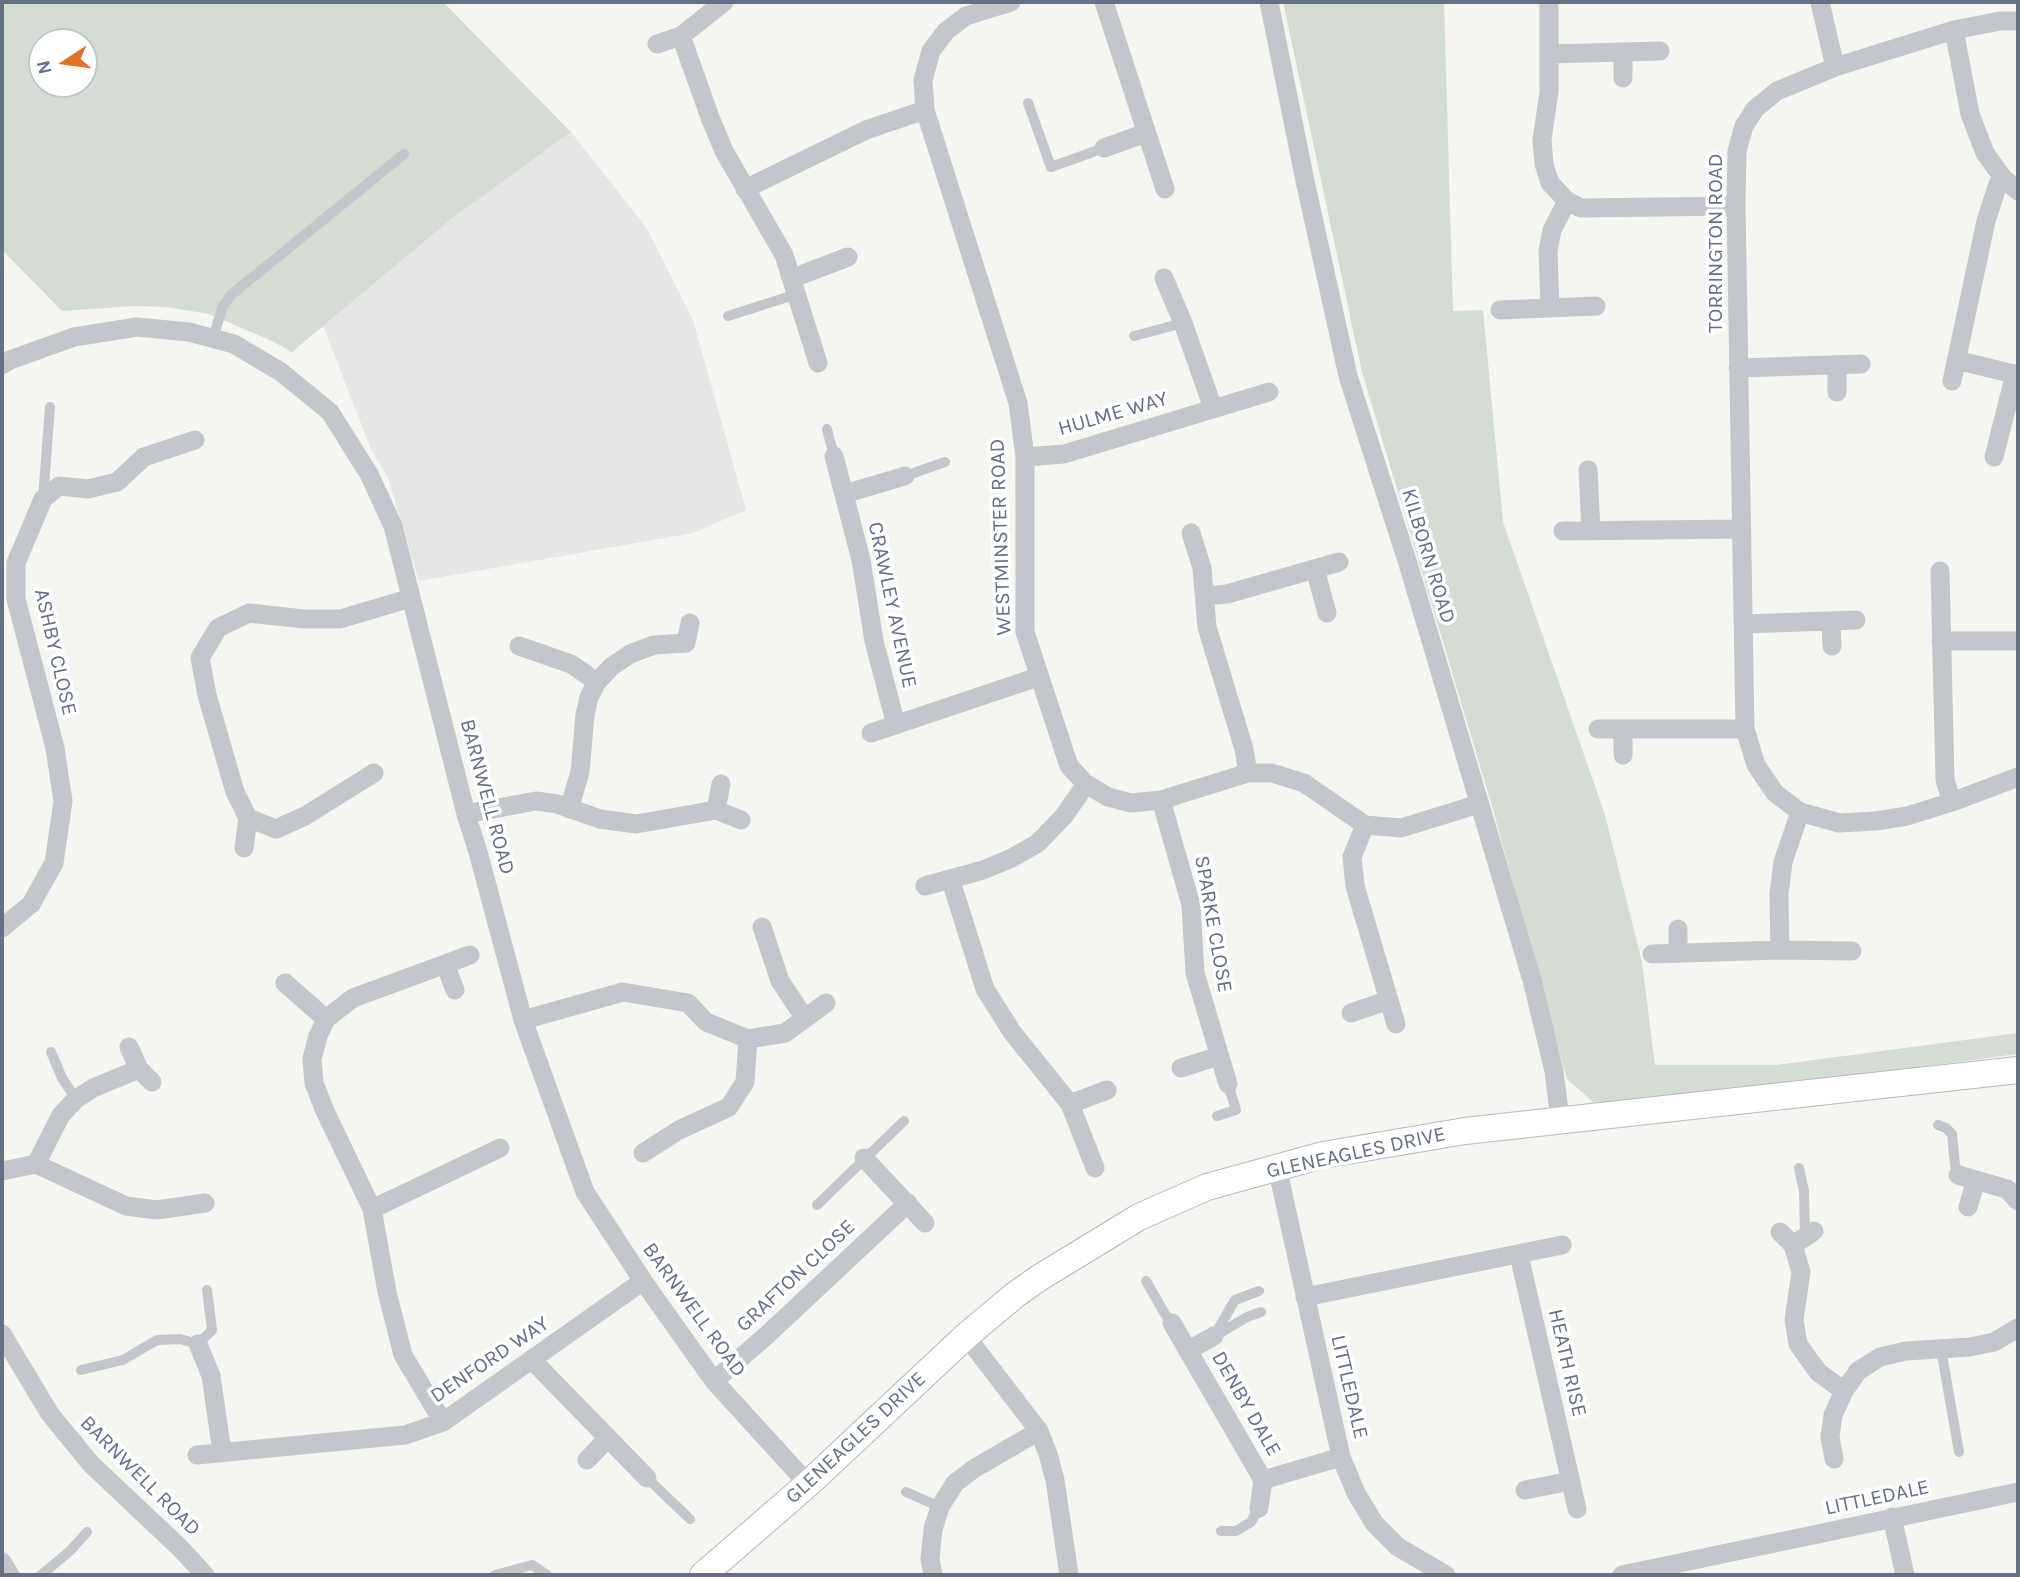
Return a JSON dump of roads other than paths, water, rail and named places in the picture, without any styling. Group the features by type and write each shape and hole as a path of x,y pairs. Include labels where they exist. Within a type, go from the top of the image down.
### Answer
{"street":[{"path":"657,44 681,36 724,2"},
{"path":"1104,2 1165,189"},
{"name":"KILBORN ROAD","path":"1269,2 1348,376 1409,567 1532,980 1554,1071 1560,1119"},
{"path":"1549,2 1549,92 1542,140 1544,164 1550,183 1567,201 1581,208 1736,206"},
{"path":"1820,2 1835,67"},
{"name":"WESTMINSTER ROAD","path":"1001,3 966,16 946,31 931,51 923,80 925,110 1018,403 1025,457 1025,632 1069,766 1086,784 1108,797 1131,803 1161,800 1248,773 1272,773 1304,783 1365,825 1401,828 1479,804"},
{"name":"TORRINGTON ROAD","path":"1800,813 1775,793 1756,765 1745,729 1737,151 1744,126 1755,109 1777,91 1835,67 1954,30 2000,21 2018,21"},
{"path":"1954,30 1970,114 1985,153 2003,178 2018,191"},
{"path":"681,36 711,120 745,189 784,255 818,363"},
{"path":"1550,54 1660,51"},
{"path":"1623,52 1623,78"},
{"path":"745,189 866,130 925,110"},
{"path":"1104,148 1146,132"},
{"path":"1952,381 1986,221 1998,184 2003,178"},
{"path":"1550,308 1550,241 1552,230 1567,201"},
{"path":"795,286 848,257"},
{"path":"1164,278 1213,408"},
{"path":"1500,310 1596,306"},
{"name":"BARNWELL ROAD","path":"2,365 74,337 137,327 190,332 234,344 281,372 330,412 369,474 393,526 466,814 523,1020 585,1192 643,1281 714,1381 808,1484"},
{"path":"1956,360 2016,374 1994,457"},
{"path":"1738,368 1861,364"},
{"path":"1837,365 1837,392"},
{"name":"HULME WAY","path":"1025,457 1064,454 1269,392"},
{"path":"43,499 59,486 88,489 117,482 144,457 195,440"},
{"name":"CRAWLEY AVENUE","path":"834,456 861,560 873,641 896,725"},
{"path":"1588,470 1591,530"},
{"path":"844,494 905,476"},
{"name":"ASHBY CLOSE","path":"2,928 32,904 54,863 63,801 55,748 16,599 16,563 43,499"},
{"path":"1563,531 1741,529"},
{"path":"1191,533 1202,568 1207,627 1244,749 1248,773"},
{"path":"1206,596 1227,594 1339,562"},
{"path":"1315,569 1327,613"},
{"path":"1940,571 1945,780 1952,803"},
{"path":"244,848 248,818 235,792 206,695 200,659 218,628 248,613 304,619 340,619 411,598"},
{"path":"1744,624 1856,620"},
{"path":"1831,622 1832,646"},
{"path":"569,809 580,772 585,715 589,697 597,682 611,667 631,654 654,645 686,643 691,623"},
{"path":"1941,641 2018,641"},
{"path":"519,646 571,664 597,682"},
{"name":"CRAWLEY AVENUE","path":"871,733 1038,677"},
{"path":"1598,729 1745,729"},
{"path":"1622,755 1623,730"},
{"path":"248,818 276,828 305,816 374,774"},
{"path":"1780,950 1779,894 1783,862 1800,813 1839,823 1875,821 1907,816 1952,803 2018,779"},
{"path":"716,810 721,784"},
{"path":"925,886 951,881 1012,858 1038,843 1065,817 1086,784"},
{"name":"SPARKE CLOSE","path":"1161,800 1189,896 1195,973 1228,1084"},
{"path":"466,814 536,802 557,804 600,819 636,824 716,810 741,820"},
{"path":"1365,825 1352,858 1355,886 1396,1024"},
{"path":"951,881 985,989 1012,1032 1070,1104 1095,1168"},
{"path":"762,927 780,981 804,1017"},
{"path":"1678,929 1678,953"},
{"path":"1652,954 1853,951"},
{"path":"443,1422 403,1355 387,1292 372,1209 314,1083 312,1059 326,1019 353,998 470,955"},
{"path":"445,964 454,990"},
{"path":"285,983 326,1019"},
{"path":"523,1020 622,992 688,1003 706,1022 748,1039 785,1033 826,1003"},
{"path":"1351,1013 1389,1000"},
{"path":"643,1153 679,1130 729,1107 744,1082 748,1039"},
{"path":"36,1164 61,1115 76,1098 93,1088 145,1076 129,1047"},
{"path":"1181,1068 1219,1056"},
{"name":"GLENEAGLES DRIVE","path":"703,1575 808,1484 966,1336 1025,1288 1139,1217 1207,1187 1323,1155 1380,1144 1560,1119 2018,1070"},
{"path":"1070,1104 1107,1090"},
{"path":"372,1209 500,1148"},
{"path":"864,1158 925,1223"},
{"path":"2,1171 36,1164 126,1206 157,1210 205,1203"},
{"name":"LITTLEDALE","path":"1277,1167 1341,1457 1356,1493 1374,1523 1398,1547 1433,1572"},
{"path":"1968,1207 1967,1177 2007,1189 2018,1201"},
{"name":"GRAFTON CLOSE","path":"714,1381 908,1203"},
{"path":"1798,1236 1801,1272 1794,1320 1798,1344 1818,1372 1844,1391"},
{"path":"1306,1297 1562,1245"},
{"name":"HEATH RISE","path":"1519,1255 1577,1509"},
{"name":"DENFORD WAY","path":"197,1455 405,1435 443,1422 643,1281"},
{"name":"DENBY DALE","path":"1172,1323 1263,1480 1259,1508"},
{"path":"1834,1459 1830,1437 1833,1415 1844,1391 1858,1371 1880,1357 1906,1351 1994,1342 2018,1328"},
{"name":"BARNWELL ROAD","path":"2,1335 50,1414 92,1464 205,1575"},
{"path":"966,1336 1039,1431 1055,1480 1069,1575"},
{"name":"DENBY DALE","path":"1189,1350 1214,1336"},
{"path":"198,1344 211,1376 222,1452"},
{"path":"532,1360 648,1478"},
{"path":"933,1575 930,1559 933,1529 940,1507 955,1483 975,1468 1039,1431"},
{"path":"587,1460 607,1439"},
{"name":"DENBY DALE","path":"1263,1480 1341,1457"},
{"path":"1525,1490 1571,1481"},
{"name":"LITTLEDALE","path":"1622,1575 2018,1492"},
{"path":"1892,1517 1905,1575"},
{"path":"2,1562 10,1575"}],"lane":[{"path":"1028,103 1051,167 1104,148"},
{"path":"213,338 223,306 230,295 404,154"},
{"path":"728,316 795,286"},
{"path":"1134,336 1183,323"},
{"path":"43,499 50,407"},
{"path":"827,429 834,456"},
{"path":"905,476 945,462"},
{"path":"51,1052 62,1078 76,1098"},
{"path":"1217,1116 1236,1110 1228,1084"},
{"path":"817,1205 904,1121"},
{"path":"1938,1125 1952,1134 1955,1165 1967,1177"},
{"path":"1798,1236 1804,1191 1799,1168"},
{"path":"1146,1281 1172,1323"},
{"path":"81,1370 123,1360 158,1340 180,1339 198,1344 212,1330 207,1290"},
{"path":"1214,1336 1235,1300 1259,1291"},
{"path":"1214,1336 1261,1312"},
{"path":"1941,1349 1959,1452"},
{"path":"648,1478 691,1519"},
{"path":"906,1492 940,1507"},
{"path":"1221,1531 1236,1531 1251,1522 1259,1508"},
{"path":"41,1575 70,1551 87,1532"},
{"path":"495,1575 516,1567 533,1565 547,1575"}]}
